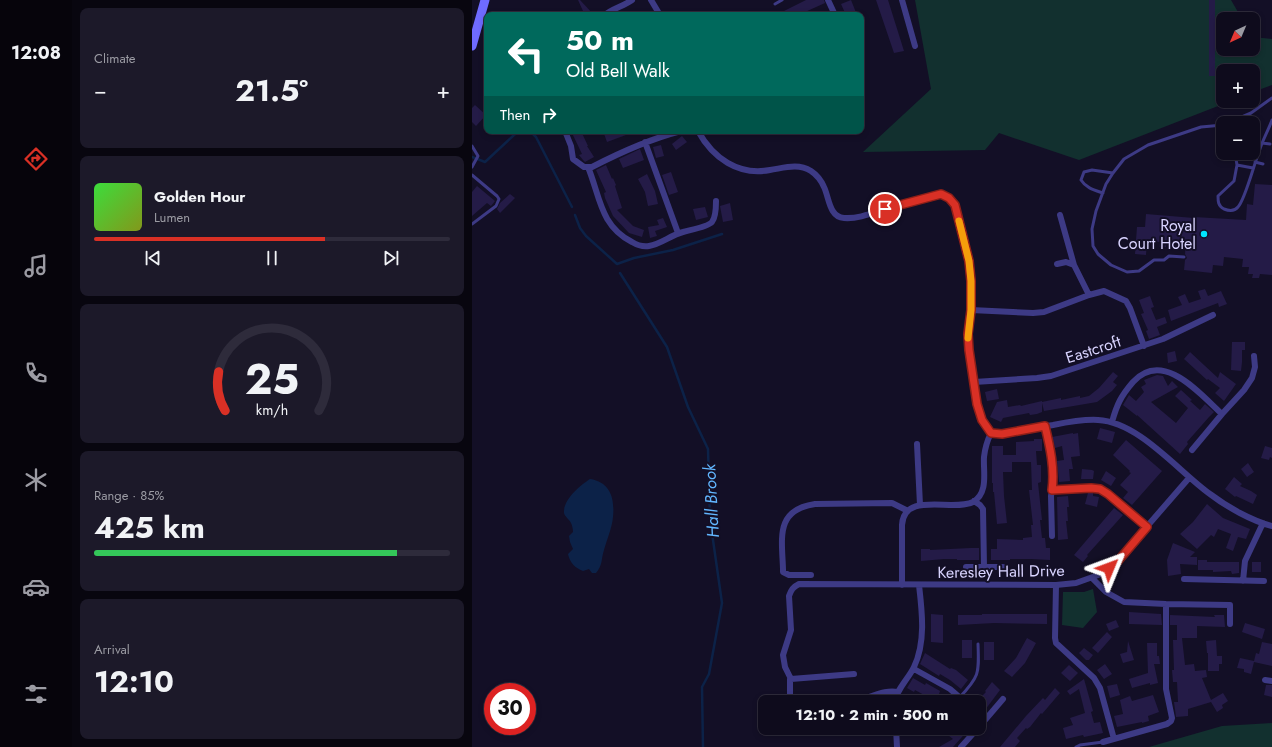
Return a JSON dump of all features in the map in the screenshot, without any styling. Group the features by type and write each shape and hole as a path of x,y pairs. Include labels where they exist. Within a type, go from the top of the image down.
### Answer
{"street":[{"path":"472,46 485,0"},
{"path":"608,12 619,8 632,0"},
{"path":"651,0 658,12"},
{"path":"828,0 834,12"},
{"path":"902,0 915,46"},
{"path":"565,134 571,146 573,159 579,165 588,167 645,142 670,134"},
{"path":"700,134 711,150 726,163 745,171 761,171 796,166 811,171 818,176 825,188 833,212 842,218 858,217 941,194 949,198 955,205 969,261 971,310 968,334 977,404 982,420 991,433"},
{"path":"645,142 678,233"},
{"path":"588,167 603,212 613,227 624,237 637,244 649,246 678,233 709,225 712,223 714,218 716,201"},
{"path":"1060,215 1074,265 1089,295"},
{"path":"1057,264 1066,262 1074,265"},
{"path":"971,310 1033,313 1044,312 1104,291 1126,301 1144,346"},
{"name":"Eastcroft","path":"974,382 1051,376 1163,339 1213,315"},
{"path":"1192,450 1244,390 1252,378 1255,367 1254,356"},
{"path":"1112,422 1117,405 1123,394 1141,375 1155,370 1166,371 1177,376 1191,386 1222,414"},
{"path":"991,433 1002,434 1076,421 1098,420 1112,422 1125,427 1142,437 1210,495 1239,512 1272,526"},
{"path":"1045,426 1051,451 1053,484 1051,496 1052,536"},
{"path":"902,585 903,518 905,513 912,507 920,505 965,504 974,501 984,488 984,456 987,441 991,433"},
{"path":"917,444 920,505"},
{"name":"Keresley Hall Drive","path":"791,679 785,667 783,655 791,630 789,596 790,591 794,586 799,584 1056,585 1076,583 1101,574 1118,561 1190,478"},
{"path":"1052,490 1100,489 1147,527"},
{"path":"974,501 983,509 984,567"},
{"path":"811,575 789,575 783,572 782,535 784,524 788,516 804,505 892,502 908,511"},
{"path":"1243,581 1245,561 1262,523"},
{"path":"966,567 1003,567"},
{"path":"1092,578 1106,592 1124,602 1230,605 1230,624"},
{"path":"1184,579 1264,581"},
{"path":"897,695 914,668 918,657 922,610 919,585"},
{"path":"1056,585 1056,643 1094,678 1100,688 1114,739"},
{"path":"1103,742 1167,724 1171,721 1172,718 1166,689 1166,604"},
{"path":"914,668 956,695"},
{"path":"790,695 790,679 854,674"},
{"path":"1265,680 1272,682"},
{"path":"872,695 881,692 898,692"},
{"path":"986,720 1004,698"},
{"path":"896,735 897,747"},
{"path":"961,747 971,735"}],"lane":[{"path":"775,4 782,0"},
{"path":"1244,116 1251,113 1272,98"},
{"path":"1236,160 1237,165 1234,181 1218,196 1218,203 1221,207 1232,211 1238,207 1243,199 1255,162 1272,120"},
{"path":"1184,257 1169,256 1164,260 1154,260 1139,271 1127,272 1111,265 1098,254 1093,246 1092,229 1096,211 1106,184 1124,159 1148,145 1201,128 1216,127"},
{"path":"1262,143 1270,144"},
{"path":"472,146 478,156 472,167"},
{"path":"1255,162 1263,164"},
{"path":"1237,165 1253,168"},
{"path":"1103,193 1090,189 1084,185 1081,180 1084,172 1092,170 1113,173"},
{"path":"472,176 497,196 498,199 496,206 472,224"},
{"path":"965,695 976,677 979,666 978,644"},
{"path":"1076,747 1080,745 1103,742"}],"green space":[{"path":"915,0 1231,0 1238,12 1216,12 1216,56 1260,56 1260,38 1272,39 1272,85 1260,89 1260,64 1216,64 1216,107 1079,160 999,133 985,150 863,152 931,89"},
{"path":"1093,589 1097,612 1083,628 1062,625 1063,592 1084,592"},
{"path":"1272,723 1272,747 1149,747 1222,726"}],"water":[{"path":"590,479 607,487 613,503 612,525 603,553 601,565 596,573 592,573 589,569 583,571 580,570 573,565 570,560 568,554 573,549 569,536 573,530 571,523 564,513 564,508 569,498"}],"building":[{"path":"578,0 580,0 591,12 582,12 583,11"},
{"path":"806,0 824,0 825,3 805,12 782,12"},
{"path":"851,0 856,12 845,12 841,4"},
{"path":"876,0 888,0 904,51 894,53"},
{"path":"1209,0 1215,0 1215,76 1209,76"},
{"path":"475,105 484,113 484,117 476,126 472,122 472,108"},
{"path":"572,134 582,134 587,146 594,157 585,162 579,155 582,154"},
{"path":"604,134 629,134 607,142"},
{"path":"682,136 687,142 676,150 672,144"},
{"path":"661,145 664,156 656,158 653,147"},
{"path":"640,149 644,160 623,168 619,159"},
{"path":"606,165 616,185 615,186 622,208 617,210 633,226 644,230 642,237 629,233 613,216 605,198 604,193 606,192 596,170"},
{"path":"671,172 678,192 669,195 662,175"},
{"path":"647,174 655,191 658,204 648,206 645,192 638,179"},
{"name":"Royal Court Hotel","path":"1255,184 1272,185 1272,275 1260,274 1259,278 1252,278 1253,274 1248,274 1249,267 1242,267 1243,259 1224,257 1223,266 1213,265 1212,273 1184,270 1185,260 1187,258 1185,254 1186,241 1166,240 1166,247 1159,247 1160,242 1147,241 1146,255 1135,254 1137,227 1145,227 1146,214 1246,220 1247,204 1253,205"},
{"path":"477,186 495,201 491,206 487,203 472,216 472,192"},
{"path":"510,194 515,198 500,213 497,209 500,203"},
{"path":"730,203 733,220 723,222 720,206"},
{"path":"705,207 708,217 696,220 693,209"},
{"path":"663,218 667,227 655,231 657,236 650,238 648,227 659,225 657,220"},
{"path":"1205,289 1208,296 1221,291 1227,304 1219,307 1218,303 1171,321 1168,310 1182,305 1178,297 1185,294 1189,303 1201,299 1198,291"},
{"path":"1150,296 1154,307 1151,308 1156,320 1165,317 1167,323 1157,327 1160,335 1149,339 1146,331 1148,330 1141,314 1144,313 1139,300"},
{"path":"1232,342 1245,342 1245,350 1242,350 1241,371 1231,370"},
{"path":"1175,351 1177,361 1168,363 1167,353"},
{"path":"1190,352 1218,378 1220,372 1236,384 1224,401 1215,393 1220,388 1208,379 1207,380 1184,359"},
{"path":"1113,372 1118,376 1113,382 1117,385 1112,391 1097,402 1044,411 1042,403 1042,412 1037,414 1030,415 1029,413 1003,418 1001,422 990,417 997,402 1007,400 1008,407 1061,398 1061,400 1080,396 1080,398 1089,396 1099,388"},
{"path":"1157,375 1163,376 1168,386 1172,381 1178,387 1151,402 1176,423 1188,408 1175,396 1181,390 1200,410 1205,404 1214,412 1187,442 1188,444 1180,454 1137,415 1123,405 1129,395 1136,401 1144,392 1141,387 1146,384 1144,380"},
{"path":"997,389 999,399 987,401 985,392"},
{"path":"1100,428 1115,432 1112,443 1097,439"},
{"path":"1078,433 1080,456 1071,457 1073,469 1069,469 1070,481 1059,482 1057,461 1064,460 1062,446 1055,448 1052,437"},
{"path":"1034,439 1042,439 1042,451 1036,451 1037,465 1041,465 1041,482 1038,483 1042,520 1040,520 1042,538 1045,538 1046,548 1050,548 1050,560 991,560 991,549 997,549 997,539 1023,540 1023,538 1032,537 1031,525 1033,525 1029,490 1032,490 1031,462 1012,462 1012,472 1003,472 1007,523 997,524 992,483 992,446 1003,446 1003,455 1016,455 1016,442 1034,441"},
{"path":"1126,440 1162,471 1132,505 1123,498 1128,492 1120,485 1131,473 1113,455"},
{"path":"1265,446 1272,448 1272,458 1270,457 1269,460 1261,458"},
{"path":"1248,463 1254,472 1247,477 1241,469"},
{"path":"1082,469 1094,471 1093,479 1081,479"},
{"path":"1106,471 1116,478 1111,486 1101,480"},
{"path":"1234,477 1242,484 1240,486 1257,495 1253,504 1236,496 1235,497 1225,489"},
{"path":"1088,493 1093,493 1093,496 1099,497 1097,507 1085,504"},
{"path":"1068,496 1068,521 1066,521 1068,539 1058,540 1057,497"},
{"path":"1207,504 1223,518 1250,529 1246,539 1238,537 1233,551 1226,548 1231,534 1218,529 1214,537 1211,535 1197,549 1180,534 1193,522"},
{"path":"1114,508 1123,515 1087,555 1088,556 1083,562 1074,555"},
{"path":"1173,543 1195,552 1190,557 1197,557 1197,565 1180,564 1181,574 1168,576 1167,560"},
{"path":"979,548 979,560 944,559 921,561 921,549"},
{"path":"1198,560 1207,560 1207,562 1239,562 1239,573 1232,574 1231,571 1213,572 1213,570 1198,570"},
{"path":"1252,562 1261,562 1261,572 1252,572"},
{"path":"1129,612 1161,614 1162,625 1129,624"},
{"path":"931,614 943,615 943,643 931,642"},
{"path":"1047,614 1047,624 994,623 958,625 958,615"},
{"path":"1170,615 1215,617 1214,615 1224,615 1225,627 1197,626 1197,638 1182,638 1185,665 1194,664 1195,671 1206,670 1207,677 1202,678 1211,700 1223,693 1228,701 1222,705 1223,708 1217,712 1211,702 1188,709 1188,716 1176,717 1174,702 1178,702 1177,682 1173,682 1172,670 1174,670 1173,640 1177,640 1177,625 1170,625"},
{"path":"1116,620 1119,627 1109,631 1106,624"},
{"path":"1245,623 1265,629 1262,639 1242,632"},
{"path":"1107,632 1112,637 1098,653 1092,648"},
{"path":"1027,638 1036,643 1025,663 1012,677 1004,671 1016,658"},
{"path":"962,640 972,640 972,658 962,658"},
{"path":"1216,640 1217,656 1222,656 1222,664 1219,664 1219,671 1208,671 1206,641"},
{"path":"1128,641 1134,660 1123,663 1120,654 1127,652"},
{"path":"984,642 994,642 994,660 984,660"},
{"path":"1262,642 1272,644 1272,666 1254,662 1251,674 1244,672 1244,669 1237,668 1240,658 1254,661 1256,653 1259,654"},
{"path":"1147,643 1157,643 1157,656 1159,656 1160,664 1154,664 1158,683 1150,685 1150,683 1132,688 1129,679 1148,673"},
{"path":"1084,648 1093,655 1089,660 1086,660 1079,653"},
{"path":"925,653 950,669 956,670 968,680 961,689 950,680 940,674 939,676 920,664"},
{"path":"1105,664 1112,674 1104,679 1097,670"},
{"path":"1069,665 1078,673 1070,681 1061,673"},
{"path":"913,678 940,691 940,695 924,695 907,688"},
{"path":"1084,679 1093,711 1091,712 1094,723 1100,722 1103,733 1084,737 1083,735 1066,739 1063,728 1073,725 1070,718 1085,713 1079,689 1070,695 1067,691"},
{"path":"992,682 1000,690 986,709 986,695 983,695 986,692 985,691"},
{"path":"1117,684 1120,695 1110,698 1107,686"},
{"path":"1266,685 1272,685 1272,697 1264,695"},
{"path":"1055,688 1060,693 1030,727 1027,729 1026,728 1017,738 1020,741 1015,747 1000,747 1026,716 1043,698 1045,700"},
{"path":"1153,695 1159,712 1148,716 1149,721 1117,727 1114,716 1123,714 1120,700 1130,696 1132,701"},
{"path":"948,735 964,735 953,747 939,747 953,739"}],"waterway":[{"name":"Hall Brook","path":"472,157 485,162 516,134"},
{"name":"Hall Brook","path":"533,134 536,137 572,207"},
{"path":"575,215 580,228 586,236 617,264 634,258 673,250 722,234"},
{"name":"Hall Brook","path":"620,273 667,347 688,407 708,449 710,519 722,603 709,674 702,687 703,747"}],"slow traffic":[{"path":"959,221 969,261 971,281 971,310 968,338"}],"place":[{"name":"Royal Court Hotel","path":"1204,234"}],"route":[{"path":"885,209 941,194 949,198 955,205 969,261 971,310 968,334 969,350 977,404 982,420 991,433 1002,434 1045,426 1051,451 1052,490 1100,489 1147,527 1118,561 1109,568"}]}
